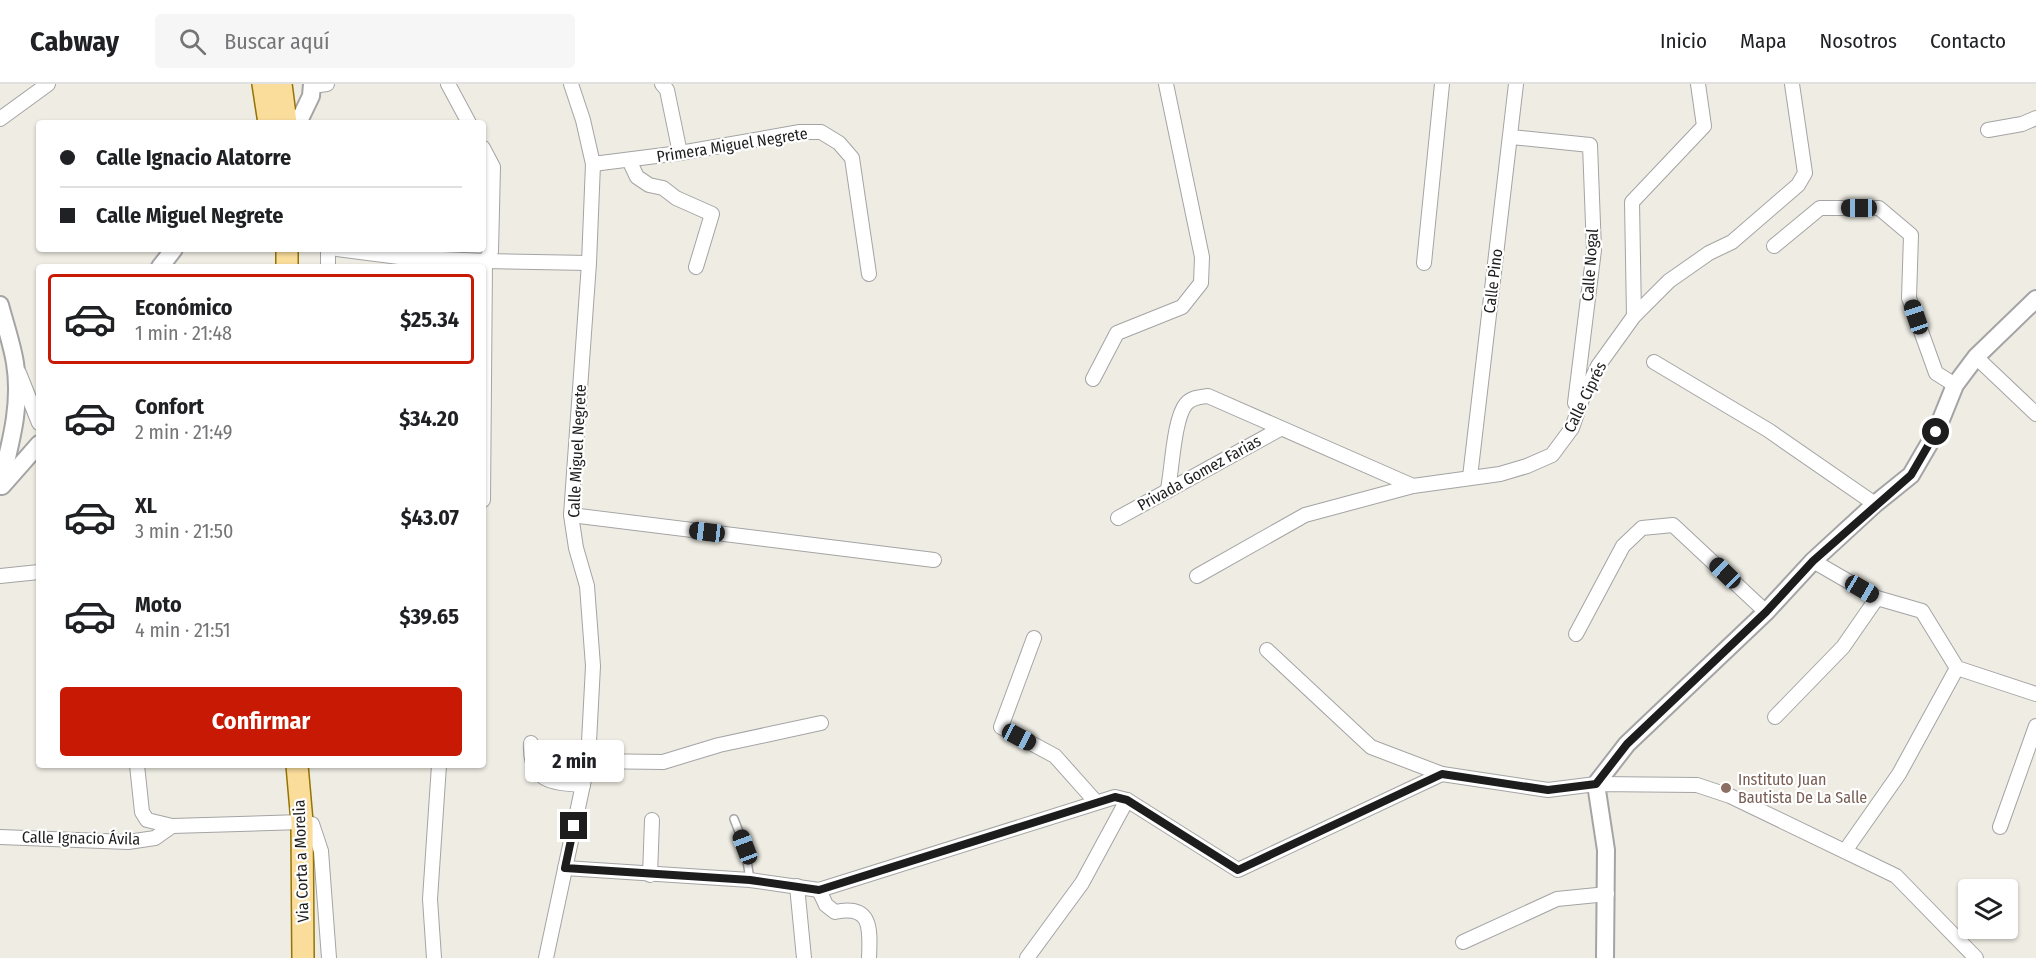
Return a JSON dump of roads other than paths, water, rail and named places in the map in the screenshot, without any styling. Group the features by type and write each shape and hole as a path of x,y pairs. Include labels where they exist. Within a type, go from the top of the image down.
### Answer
{"main road":[{"path":"263,84 269,120"},
{"path":"281,84 286,120"},
{"name":"Via Corta a Morelia","path":"297,768 302,822 303,958"}],"street":[{"path":"0,119 48,84"},
{"path":"448,84 467,120"},
{"name":"Calle Miguel Negrete","path":"546,958 588,761 593,666 587,586 576,548 571,515 589,262 593,164 583,120 571,84"},
{"path":"662,84 667,90 680,153"},
{"path":"1093,379 1117,333 1182,307 1202,283 1202,257 1166,84"},
{"path":"1424,263 1442,84"},
{"name":"Calle Pino","path":"1470,477 1516,84"},
{"path":"1634,316 1632,202 1704,126 1698,84"},
{"name":"Calle Ciprés","path":"1197,576 1305,515 1413,486 1500,474 1552,455 1572,428 1581,399 1598,366 1634,316 1669,281 1709,253 1732,242 1798,185 1805,173 1792,84"},
{"path":"299,120 317,85"},
{"path":"1988,130 2022,124 2036,117"},
{"name":"Primera Miguel Negrete","path":"593,164 680,153 800,132 821,132 839,143 852,158 869,274"},
{"name":"Calle Nogal","path":"1511,137 1590,145 1594,250 1572,428"},
{"path":"485,264 491,251 493,167 486,154"},
{"path":"629,160 637,177 643,181 712,214 696,267"},
{"path":"1774,246 1820,208 1879,208 1911,235 1909,298 1936,373 1955,385"},
{"path":"162,264 172,252"},
{"path":"384,252 399,253 431,262 589,262"},
{"path":"1605,958 1607,894 1605,850 1596,784 1627,744 1766,612 1813,561 1875,504 1911,475 1936,432 1955,385 1976,357 2036,299"},
{"path":"0,305 15,363 36,416"},
{"path":"1976,357 2036,414"},
{"path":"1654,362 1768,430 1875,504"},
{"path":"0,487 14,429 17,394 15,363"},
{"path":"1168,489 1181,416 1186,404 1195,398 1208,396 1413,486"},
{"name":"Privada Gomez Farias","path":"1118,518 1280,429"},
{"path":"0,487 36,447"},
{"path":"571,515 934,560"},
{"path":"1576,634 1623,546 1642,528 1673,525 1766,612"},
{"path":"1813,561 1878,598 1922,611 1957,668 2036,694"},
{"path":"0,576 36,572"},
{"path":"1775,717 1843,647 1878,598"},
{"path":"1034,638 1001,727 1054,756 1096,802"},
{"path":"1267,650 1371,747 1442,774 1548,790 1596,784 1697,786 1730,796 1896,876 1969,956"},
{"path":"1845,851 1899,774 1957,668"},
{"path":"588,761 663,762 719,745 821,723"},
{"path":"2000,826 2036,726"},
{"path":"531,743 530,760 538,773 552,783 584,785"},
{"path":"137,768 141,812 147,820 172,826"},
{"path":"434,958 430,899 440,768"},
{"path":"565,868 750,880 819,890 1115,797 1127,800 1238,870 1442,774"},
{"path":"1029,957 1082,884 1127,800"},
{"path":"650,875 652,820"},
{"path":"302,822 312,824 321,851 329,958"},
{"name":"Calle Ignacio Ávila","path":"0,837 128,842 155,838 172,826 302,822"},
{"path":"797,886 804,958"},
{"path":"819,890 826,905 835,912 848,909 862,913 870,926 869,958"},
{"path":"1463,942 1557,899 1607,894"}],"lane":[{"path":"734,819 745,847 750,880"}],"place":[{"name":"Instituto Juan Bautista De La Salle","path":"1726,788"}]}
